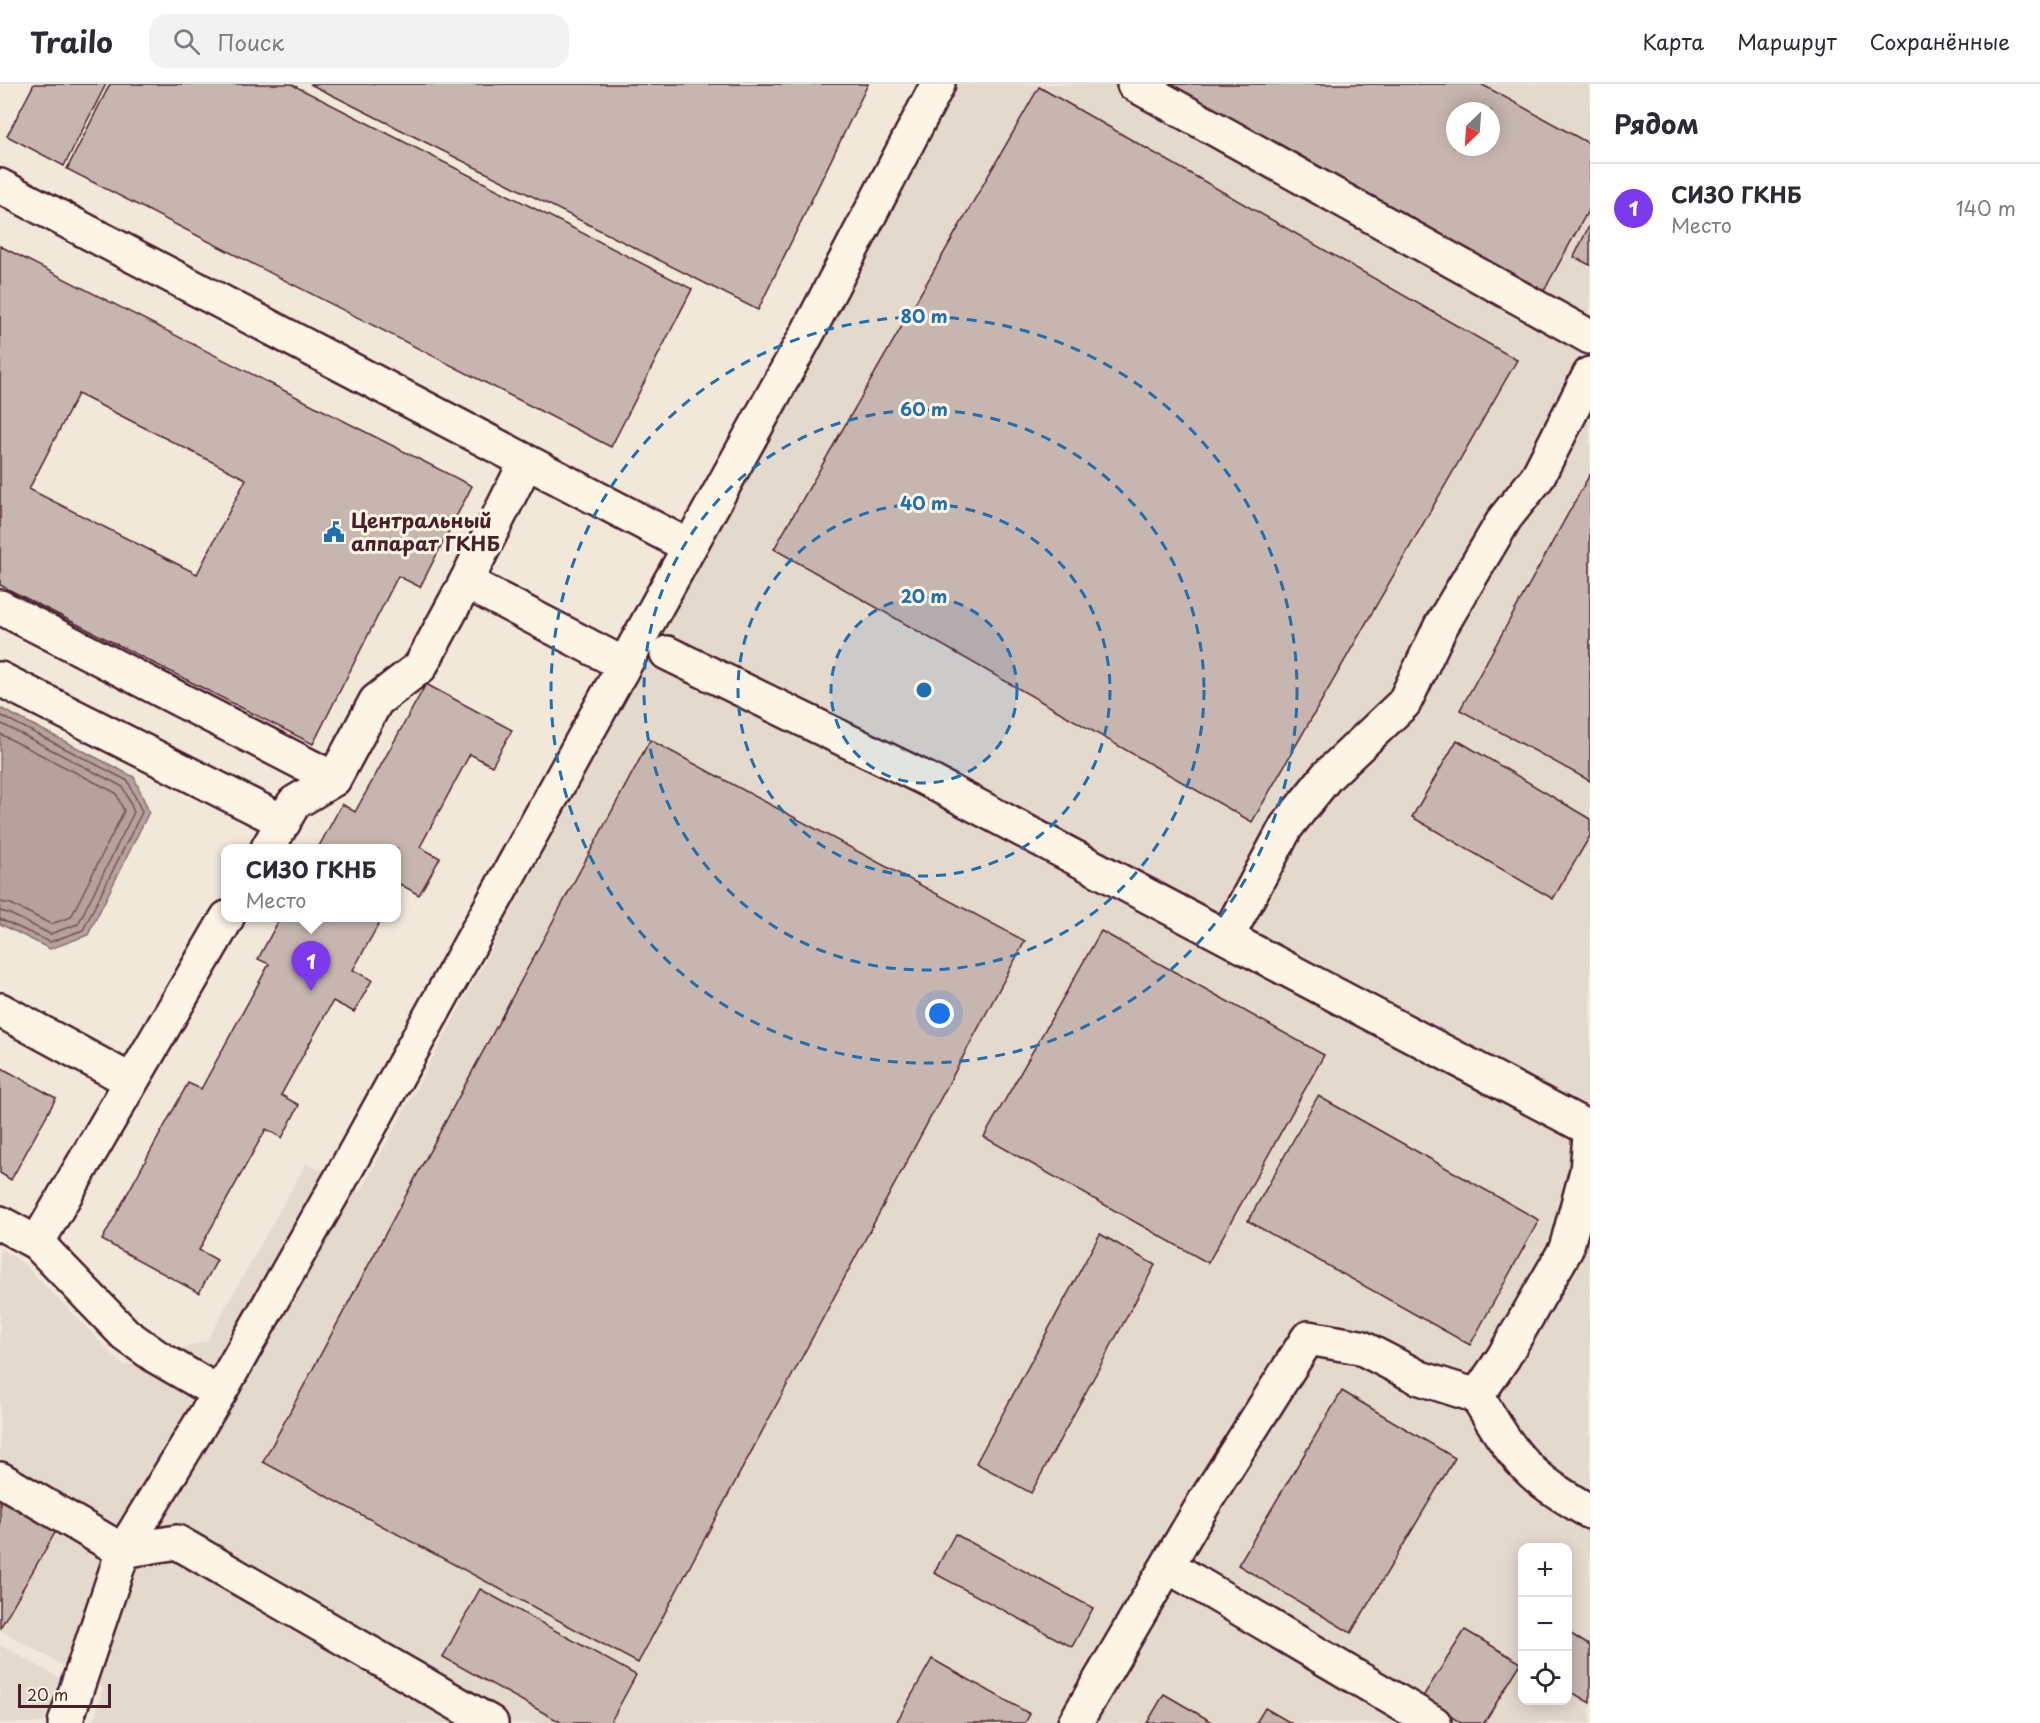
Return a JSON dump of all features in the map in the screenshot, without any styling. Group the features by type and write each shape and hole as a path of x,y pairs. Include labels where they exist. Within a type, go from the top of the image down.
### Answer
{"lane":[{"path":"65,1723 123,1551 219,1393 340,1180 807,334 938,84"},
{"path":"1134,84 1590,337"},
{"path":"0,186 688,546"},
{"path":"1227,937 1286,828 1327,776 1404,704 1441,626 1505,518 1537,478 1590,374"},
{"path":"0,679 276,835 294,802 334,779 376,701 420,667 466,582 526,462"},
{"path":"466,582 623,664"},
{"path":"0,607 334,779"},
{"path":"667,654 924,778 1590,1129"},
{"path":"37,1243 225,922"},
{"path":"0,1010 131,1081"},
{"path":"1477,1396 1503,1358 1566,1250 1587,1171 1590,1136"},
{"path":"0,1223 37,1243 126,1335 157,1357 219,1393"},
{"path":"1075,1723 1210,1494 1308,1338 1360,1347 1420,1378 1477,1396 1501,1434 1531,1472 1569,1500 1590,1512"},
{"path":"0,1479 123,1551 177,1542 491,1723"},
{"path":"1168,1566 1434,1723"}],"shaded area":[{"path":"953,84 1590,84 1590,1723 93,1723 103,1688 0,1630 0,1248 23,1263 124,1366 207,1341 306,1163 361,1191"},
{"path":"0,1645 60,1678 43,1723 0,1723"}],"water":[{"path":"0,708 134,777 149,812 88,935 50,949 0,924"}],"building":[{"path":"34,84 106,84 64,166 7,136"},
{"path":"110,84 291,84 692,289 611,447 67,169"},
{"path":"310,84 868,84 758,310"},
{"path":"1157,84 1481,84 1590,144 1590,207 1541,296"},
{"path":"1039,87 1517,360 1252,822 774,549"},
{"path":"1590,224 1590,265 1574,257"},
{"name":"Центральный аппарат ГКНБ","path":"0,246 472,486 420,587 398,576 313,744 0,585","holes":["78,394 246,479 197,574 29,489"]},
{"path":"1590,474 1590,781 1460,710"},
{"path":"426,684 512,730 492,766 470,754 420,847 440,858 419,895 401,885 401,844 320,844 342,804 355,812"},
{"path":"650,740 1025,941 638,1663 263,1462"},
{"path":"1457,740 1590,819 1590,836 1553,899 1412,817"},
{"path":"278,922 380,922 353,970 372,980 354,1012 333,1001 281,1095 299,1105 282,1138 266,1129 199,1250 217,1260 199,1293 102,1240 188,1083 201,1089 269,964 258,959"},
{"path":"1101,931 1324,1055 1208,1263 984,1137"},
{"path":"0,1067 56,1098 11,1180 0,1173"},
{"path":"1318,1096 1539,1220 1470,1345 1248,1221"},
{"path":"1100,1234 1155,1265 1031,1493 976,1463"},
{"path":"1342,1391 1455,1458 1351,1633 1238,1565"},
{"path":"0,1498 56,1531 0,1628"},
{"path":"955,1534 1093,1608 1072,1647 934,1573"},
{"path":"480,1589 636,1675 610,1723 562,1723 443,1657"},
{"path":"1465,1630 1518,1661 1518,1668 1484,1723 1461,1723 1422,1698"},
{"path":"1572,1635 1590,1646 1590,1703 1572,1692"},
{"path":"932,1659 1030,1714 1025,1723 896,1723"},
{"path":"1164,1694 1214,1723 1147,1723"},
{"path":"1265,1708 1291,1723 1256,1723"}],"place":[{"name":"Центральный аппарат ГКНБ","path":"334,532"},
{"name":"СИЗО ГКНБ","path":"311,991"}]}
